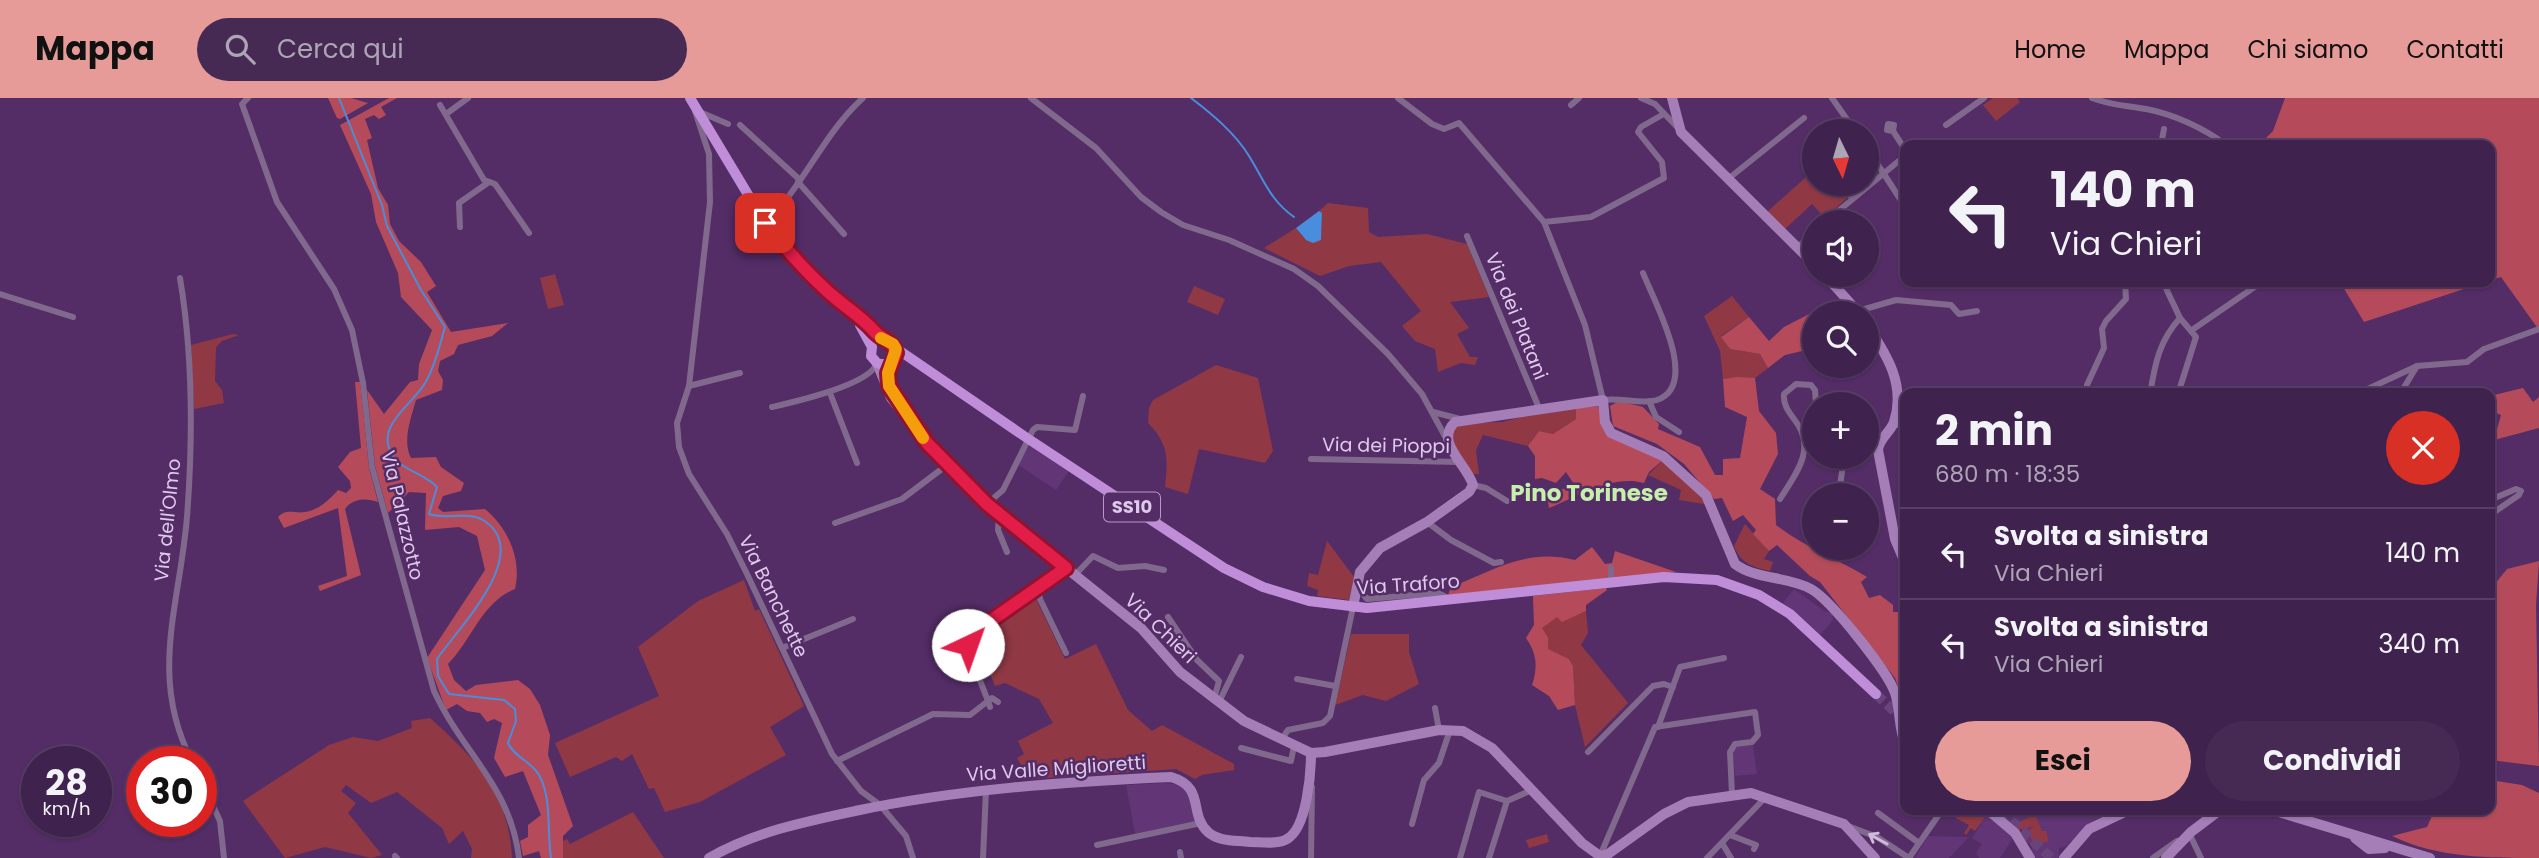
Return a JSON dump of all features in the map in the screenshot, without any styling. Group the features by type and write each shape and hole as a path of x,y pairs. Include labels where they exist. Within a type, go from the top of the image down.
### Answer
{"main road":[{"path":"695,105 765,223 793,258 826,291 864,329 875,361 891,363 896,355 895,346 884,340 848,306 826,291"},
{"path":"872,347 884,340"},
{"name":"Via Traforo","path":"895,346 1027,438 1244,579 1289,596 1353,607 1383,607 1687,576 1738,585 1790,614 1876,694"},
{"name":"Via Traforo","path":"891,363 907,362 927,370"}],"street":[{"name":"Via Palazzotto","path":"248,98 242,104 247,123 277,202 334,289 352,330 365,395 372,467 434,691 448,722 505,802 519,858"},
{"path":"446,114 468,98"},
{"path":"765,223 784,205 843,116 863,98"},
{"path":"1031,98 1096,148 1141,197 1161,212 1195,230 1269,257 1318,286 1388,354 1422,394 1473,485 1486,488 1507,501"},
{"path":"1398,98 1432,124 1444,129 1459,123 1544,222 1585,325 1603,400 1605,422 1611,433 1663,456 1706,495 1735,564 1743,569 1795,582 1811,589 1829,603 1892,685 1900,720"},
{"path":"1571,105 1579,98"},
{"path":"1641,98 1655,104 1662,115 1802,252"},
{"path":"1672,98 1678,128"},
{"path":"1832,98 1847,119"},
{"path":"1946,125 1984,98"},
{"path":"2092,98 2121,108 2149,109 2166,122 2205,131 2218,140"},
{"path":"440,105 484,180 495,184 529,233"},
{"path":"695,105 728,124"},
{"name":"Via Banchette","path":"695,105 696,121 709,155 710,202 689,386 677,423 679,447 689,474 727,534 837,761 861,791 880,806 910,844 913,858"},
{"path":"1544,222 1591,217 1635,196 1664,178 1662,162 1638,132 1641,127 1662,115"},
{"path":"1728,179 1804,118"},
{"path":"2162,140 2166,122"},
{"path":"740,125 799,181 844,234"},
{"path":"1893,131 1900,143"},
{"path":"1838,210 1900,158"},
{"path":"1880,167 1900,200"},
{"path":"460,227 459,203 489,182"},
{"name":"Via dei Platani","path":"1467,236 1539,408"},
{"path":"1797,247 1802,243"},
{"path":"1431,410 1461,419 1509,416 1539,408 1603,400 1649,401 1662,398 1671,390 1678,368 1643,272"},
{"name":"Via dell'Olmo","path":"180,278 189,329 190,455 187,519 170,624 168,660 173,715 185,746"},
{"path":"1836,287 1849,301"},
{"path":"2087,385 2104,348 2102,329 2126,299 2125,287"},
{"path":"2165,287 2180,318 2196,337 2180,388"},
{"path":"2192,330 2255,287"},
{"path":"0,294 73,317"},
{"path":"1879,305 1895,300 1951,305 1959,314 1977,311"},
{"path":"2151,388 2157,353 2166,334 2180,318"},
{"path":"2370,388 2417,366 2467,362 2484,349 2539,329"},
{"path":"1879,347 1897,379 1894,424 1881,440 1878,450 1895,539 1900,551"},
{"path":"772,407 830,393 875,369 875,361"},
{"name":"Via Chieri","path":"875,361 886,390 947,465 987,504 1141,628 1180,672 1244,721 1311,753 1340,750 1451,728"},
{"name":"Via Chieri","path":"891,363 889,386 902,409"},
{"path":"2404,388 2417,366"},
{"path":"689,386 740,373"},
{"path":"1802,431 1788,411 1784,394 1791,386 1811,385 1815,392"},
{"path":"830,393 857,463"},
{"path":"987,504 1003,490 1027,438 1037,427 1075,430 1083,396"},
{"path":"1649,401 1656,417 1679,432"},
{"path":"1447,440 1451,426 1461,419"},
{"path":"1894,424 1900,426"},
{"name":"Via dei Pioppi","path":"1311,459 1460,462"},
{"path":"1780,499 1802,460"},
{"path":"835,523 873,512 902,499 947,465"},
{"path":"1281,740 1288,730 1327,720 1360,572 1380,548 1427,522 1469,492 1473,485"},
{"path":"2495,498 2516,489 2521,491 2495,512"},
{"path":"999,514 998,530 1007,552"},
{"path":"1427,522 1451,540 1494,564 1501,562"},
{"path":"1075,575 1093,556 1118,568 1145,566 1164,570"},
{"path":"937,647 969,636 1066,568"},
{"path":"1611,568 1611,582"},
{"path":"1357,586 1367,598 1438,593 1450,600"},
{"path":"1038,588 1040,599 1066,653"},
{"path":"1168,617 1197,660 1219,681 1216,700"},
{"path":"782,648 853,619"},
{"path":"969,636 972,660 989,704"},
{"path":"1216,700 1241,657"},
{"path":"1658,727 1680,667 1724,658"},
{"path":"1297,679 1335,686"},
{"path":"1588,752 1653,686 1664,684 1673,687"},
{"path":"837,761 933,714 970,715 989,704 992,698 998,702"},
{"path":"1435,709 1439,730"},
{"path":"1600,856 1655,727 1755,712 1758,734 1752,742 1735,744 1730,752 1732,794"},
{"path":"1412,824 1424,780 1438,763 1451,728 1478,737 1582,843 1600,856 1608,854 1664,814 1688,802 1732,794 1751,793 1762,800 1844,824 1877,837 1909,858 1939,815"},
{"path":"1241,748 1291,761 1294,746"},
{"path":"1311,753 1311,858"},
{"name":"Via Valle Miglioretti","path":"709,858 734,844 772,830 880,806 986,789 1171,778 1184,781 1193,792 1201,823"},
{"path":"1097,845 1201,823 1209,833 1223,839 1280,842 1290,838 1296,829 1311,782"},
{"path":"984,858 986,789"},
{"path":"1460,858 1479,792 1507,801 1532,790"},
{"path":"1707,858 1762,800"},
{"path":"1489,858 1507,801"},
{"path":"1878,813 1919,844"},
{"path":"217,815 224,858"},
{"path":"1994,815 2015,833 2030,858"},
{"path":"2064,858 2089,829 2118,815"},
{"path":"2153,858 2213,815"},
{"path":"2288,815 2346,833 2369,849 2395,848 2430,858"},
{"path":"1844,824 1875,858"},
{"path":"2168,857 2191,832"},
{"path":"2191,832 2202,858"},
{"path":"1730,835 1756,845 1754,849"},
{"path":"1722,843 1731,858"}],"shaded area":[{"path":"328,98 351,98 368,103 340,119 337,118"},
{"path":"389,98 397,98 381,107 386,115 379,119 374,115 365,119 372,138 367,140 378,188 388,205 390,224 399,241 421,262 436,286 427,292 451,332 508,323 492,336 458,345 454,354 440,361 438,371 443,380 442,390 416,400 408,429 407,444 411,458 436,457 441,467 464,483 461,491 443,496 438,508 443,512 485,509 500,525 515,556 515,589 503,595 485,613 448,664 454,680 466,691 476,685 518,680 530,689 540,705 550,735 548,755 573,826 563,836 563,858 541,858 539,851 523,856 520,841 528,837 528,825 541,815 523,771 505,777 494,758 502,723 494,719 487,722 480,713 467,711 457,704 446,710 427,658 485,570 477,536 459,527 425,530 426,493 409,492 388,513 375,466 367,390 384,414 410,382 418,380 419,364 432,330 401,297 398,273 376,222 371,194 340,125"},
{"path":"1993,98 2017,98 2020,102 1996,121 1983,105"},
{"path":"2285,98 2539,98 2539,330 2501,277 2495,279 2495,140 2264,140 2273,131"},
{"path":"1802,181 1802,196 1848,197 1834,210 1818,210 1812,204 1802,210 1802,213 1785,229 1767,212"},
{"path":"1328,203 1368,208 1369,232 1378,237 1427,234 1467,244 1489,297 1450,302 1469,328 1457,334 1470,357 1478,357 1475,365 1461,363 1438,372 1435,349 1415,341 1402,326 1421,311 1381,262 1349,266 1320,276 1264,248 1296,228 1306,240 1321,240 1322,213 1319,211"},
{"path":"555,274 564,305 548,309 540,278"},
{"path":"1194,286 1225,299 1218,315 1187,302"},
{"path":"2343,287 2470,287 2364,322"},
{"path":"1732,296 1749,317 1721,336 1730,349 1760,354 1768,368 1755,378 1723,379 1720,351 1704,316"},
{"path":"1749,317 1769,341 1784,327 1802,318 1802,351 1785,355 1768,368 1760,354 1730,349 1721,337"},
{"path":"233,334 239,335 222,341 216,347 215,381 222,390 224,403 194,409 191,345"},
{"path":"1216,365 1258,378 1273,451 1265,463 1199,449 1188,494 1165,487 1166,452 1160,438 1148,423 1149,408 1153,400"},
{"path":"1755,378 1759,411 1776,433 1778,454 1760,489 1775,499 1776,525 1802,542 1802,560 1836,560 1867,577 1861,582 1869,598 1880,595 1893,605 1893,612 1900,612 1900,692 1895,678 1820,582 1777,545 1769,551 1753,534 1756,530 1743,515 1733,521 1722,498 1714,499 1684,464 1657,444 1613,426 1610,406 1619,401 1643,407 1659,424 1658,429 1700,447 1715,475 1723,475 1723,459 1740,458 1747,417 1725,407 1723,379"},
{"path":"355,382 360,382 369,468 378,502 360,500 345,509 361,575 320,591 318,586 347,576 338,508 284,528 278,517 288,512 310,511 327,501 338,490 346,493 351,488 350,481 338,467 350,452 361,448"},
{"path":"2523,388 2533,402 2539,397 2539,428 2495,440 2501,415 2495,412 2495,395"},
{"path":"1598,406 1602,424 1663,460 1649,472 1644,483 1632,481 1607,484 1549,508 1547,496 1574,484 1566,472 1556,483 1542,478 1535,479 1535,456 1528,446 1539,431 1553,434 1576,419 1576,408"},
{"path":"1576,408 1576,419 1553,434 1539,431 1528,446 1483,435 1476,450 1479,474 1473,474 1453,446 1452,431 1458,423 1502,422 1541,412"},
{"path":"1030,445 1069,471 1056,490 1017,464"},
{"path":"1663,460 1710,505 1679,500 1681,490 1648,475"},
{"path":"1745,524 1769,551 1764,559 1773,562 1770,571 1748,564 1737,552 1734,546"},
{"path":"1327,541 1354,577 1349,600 1317,596 1318,590 1307,586 1309,573 1318,575"},
{"path":"1592,547 1605,564 1612,563 1615,551 1676,572 1448,595 1451,587 1511,563 1541,557 1575,560"},
{"path":"2539,561 2536,605 2539,766 2495,761 2495,584 2507,569"},
{"path":"744,580 755,611 759,609 804,706 770,727 786,755 700,802 665,812 654,788 649,789 632,754 622,761 616,757 570,777 555,743 659,696 638,647 698,601"},
{"path":"1794,589 1824,611 1832,613 1833,620 1820,635 1783,603"},
{"path":"1607,590 1586,605 1586,611 1562,622 1557,617 1542,628 1548,638 1548,649 1569,659 1573,666 1575,705 1558,710 1549,696 1532,685 1535,661 1526,638 1534,625 1533,596"},
{"path":"1034,595 1065,659 1096,644 1128,710 1152,731 1162,725 1234,764 1234,770 1202,775 1195,779 1176,769 1029,779 1017,758 1024,754 1018,741 1053,723 1039,699 1005,683 995,686 988,669 1001,664 985,629"},
{"path":"1586,611 1588,633 1581,645 1628,703 1585,747 1575,705 1573,666 1569,659 1547,649 1542,628 1557,616 1562,621"},
{"path":"1351,634 1409,634 1409,652 1419,684 1386,701 1363,695 1335,705"},
{"path":"430,718 475,763 497,796 510,835 512,858 471,858 472,849 463,831 449,844 442,828 397,792 371,803 346,785 341,791 356,803 348,813 382,855 371,858 325,847 285,858 243,801 329,745 353,737 378,741 412,728 411,721"},
{"path":"1753,745 1757,774 1735,776 1735,747"},
{"path":"2495,781 2522,785 2539,793 2539,858 2445,853 2392,836 2427,827 2432,816 2495,815"},
{"path":"1126,785 1181,785 1187,790 1197,821 1135,834"},
{"path":"633,812 664,858 563,858 562,842 567,839 570,844"},
{"path":"1955,815 1986,816 1975,831 1971,828 1966,835 1964,833 1969,825"},
{"path":"1987,815 2013,838 2000,858 1979,858 1976,853 1982,844 1972,838"},
{"path":"2000,815 2109,815 2094,820 2065,847 2059,848 2059,858 2035,858 2029,852 2034,845 2026,843 2022,829 2018,830"},
{"path":"2027,815 2035,815 2042,831 2047,831 2048,841 2034,846 2028,831 2034,826 2018,830 2013,825 2028,818"},
{"path":"1547,834 1549,842 1529,848 1526,840"},
{"path":"1928,836 1969,837 1949,858 1915,858"}],"water":[{"path":"1319,211 1322,213 1321,240 1313,243 1306,240 1296,228"}],"waterway":[{"path":"339,98 382,205 387,226 421,290 445,327 429,377 397,416 388,435 388,445 397,461 437,487 429,514 470,516 483,520 497,534 501,551 497,570 487,590 437,659 438,676 449,694 504,700 515,709 516,721 508,743 536,770 543,784 551,858"},
{"path":"1191,98 1237,139 1273,197 1294,217"}],"tunnel":[{"path":"1876,694 1900,716"},
{"path":"2005,815 2051,858"}],"slow traffic":[{"path":"881,338 888,340 896,349 888,373 889,386 923,438"}],"district":[{"name":"Pino Torinese","path":"1589,493"}],"route":[{"path":"765,223 793,258 826,291 848,306 884,340 893,344 896,353 888,373 889,386 927,443 970,489 1066,568 969,636 968,645"}]}
